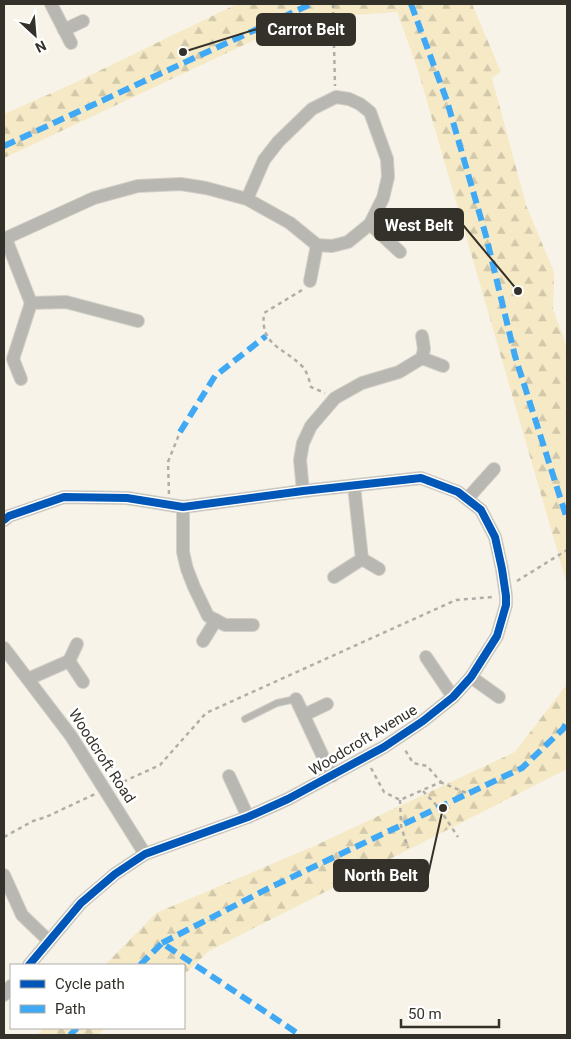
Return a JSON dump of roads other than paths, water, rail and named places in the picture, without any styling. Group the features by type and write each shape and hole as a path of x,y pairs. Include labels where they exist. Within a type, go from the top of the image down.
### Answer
{"street":[{"path":"52,4 71,44"},
{"path":"64,30 83,20"},
{"path":"21,379 13,359 32,303 5,239 94,198 138,186 181,184 206,188 247,200 290,223 317,245 332,246 348,242 370,224 383,198 388,177 387,158 370,112 360,104 349,99 336,97 312,108 278,142 264,160 247,200"},
{"path":"370,224 400,252"},
{"path":"310,281 317,245"},
{"path":"32,303 66,302 138,321"},
{"path":"304,490 300,460 311,426 336,398 362,383 399,372 422,358 424,349 422,336"},
{"path":"422,358 444,366"},
{"path":"467,499 494,469"},
{"name":"Woodcroft Avenue","path":"4,520 64,496 127,498 183,506 304,490 421,478 458,492 481,510 495,537 506,592 506,606 497,636 471,678 454,696 423,722 365,758 288,799 248,817 145,854 115,874 81,903 30,964"},
{"path":"354,486 362,559"},
{"path":"183,506 183,552 194,587 208,616 225,625 253,625"},
{"path":"362,559 379,569"},
{"path":"334,577 362,559"},
{"path":"203,641 216,620"},
{"path":"28,679 69,661 77,644"},
{"name":"Woodcroft Road","path":"4,648 72,736 145,854"},
{"path":"426,657 454,696"},
{"path":"69,661 83,682"},
{"path":"471,678 499,697"},
{"path":"296,699 332,776"},
{"path":"304,715 327,704"},
{"path":"229,776 248,817"},
{"path":"5,882 22,915 50,941"}],"lane":[{"path":"245,718 276,703 296,699"}],"place":[{"name":"Carrot Belt","path":"183,52"},
{"name":"West Belt","path":"518,291"},
{"name":"North Belt","path":"443,808"}]}
